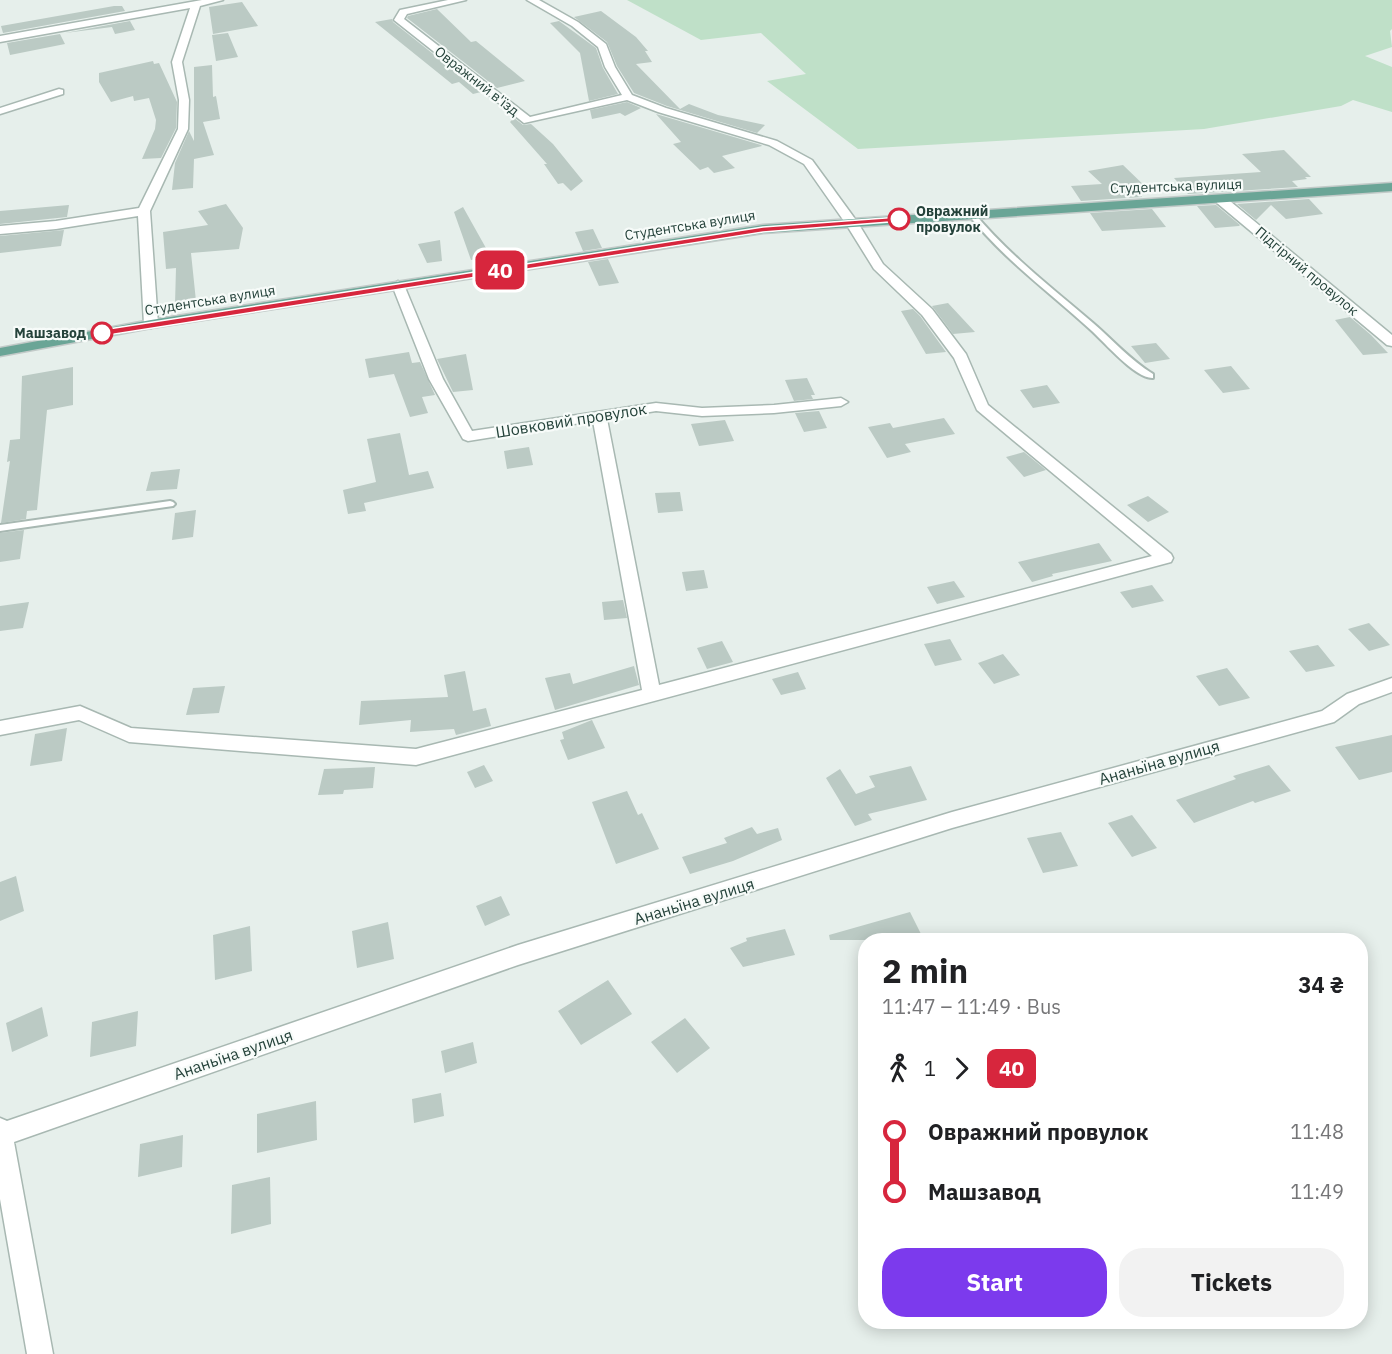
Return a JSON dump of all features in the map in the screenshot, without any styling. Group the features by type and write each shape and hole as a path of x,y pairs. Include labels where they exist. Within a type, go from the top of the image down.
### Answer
{"main road":[{"name":"Студентська вулиця","path":"0,352 151,324 763,229 1392,187"}],"street":[{"path":"0,39 218,0"},
{"name":"Овражний в'їзд","path":"461,0 403,12 399,20 528,121 628,97"},
{"path":"0,728 80,713 129,735 416,757 1165,558 982,406 961,357 927,312 878,266 852,223 808,162 773,142 662,110 628,97 610,67 603,46 574,24 532,0"},
{"path":"151,324 144,212 183,129 184,100 177,62 196,4"},
{"path":"0,111 59,92"},
{"name":"Підгірний провулок","path":"1221,200 1392,342"},
{"path":"0,230 56,225 144,212"},
{"name":"Шовковий провулок","path":"398,285 436,379 468,436 656,407 702,412 774,409 842,402"},
{"path":"599,416 652,694"},
{"name":"Ананьїна вулиця","path":"1,1133 518,955 952,820 1327,717 1353,699 1392,685"},
{"path":"1,1133 40,1354"}],"lane":[{"path":"972,214 994,243 1089,323 1136,369 1150,376"},
{"path":"0,528 170,504"}],"green space":[{"path":"627,0 1392,0 1392,29 1390,31 1392,47 1365,56 1392,67 1392,112 1353,100 1341,106 1204,129 858,149 767,81 806,74 761,33 701,40"}],"building":[{"path":"242,2 258,26 213,34 209,7"},
{"path":"122,6 125,11 3,33 1,26"},
{"path":"437,9 471,42 476,41 525,81 497,88 407,18"},
{"path":"601,11 636,37 648,51 645,51 652,62 636,64 680,109 689,104 718,115 765,125 757,133 667,106 634,93 617,66 607,42 574,17"},
{"path":"392,19 481,92 473,94 459,82 452,84 375,22"},
{"path":"130,21 135,30 115,34 112,27 65,33"},
{"path":"559,21 596,48 603,68 618,94 589,101 580,53 550,23"},
{"path":"228,33 238,57 216,61 212,35"},
{"path":"60,34 65,44 10,55 7,43"},
{"path":"153,61 154,64 159,63 177,102 176,128 161,158 142,159 155,129 156,120 149,98 134,101 133,96 111,102 99,82 99,73"},
{"path":"212,65 213,97 216,96 220,119 203,122 214,155 194,159 193,188 172,190 175,163 189,131 194,141 194,67"},
{"path":"627,102 641,108 625,116 620,113 592,119 590,110"},
{"path":"656,114 762,146 722,156 735,168 714,173 708,167 700,170 673,144 681,142"},
{"path":"514,118 523,125 531,124 553,144 583,181 571,191 563,183 558,184 544,164 547,164 510,122"},
{"path":"1284,150 1311,177 1292,181 1298,187 1188,194 1174,178 1261,172 1242,154"},
{"path":"1123,165 1151,192 1138,192 1142,197 1081,201 1071,186 1102,184 1088,171"},
{"path":"1309,199 1323,214 1286,219 1271,205 1256,220 1237,204"},
{"path":"226,204 243,228 239,249 191,253 196,301 175,304 176,268 166,269 163,232 208,225 198,211"},
{"path":"69,205 67,217 0,224 0,211"},
{"path":"1216,205 1240,225 1215,228 1197,206"},
{"path":"463,207 491,257 471,260 454,212"},
{"path":"1152,209 1166,227 1102,231 1090,213"},
{"path":"593,229 602,248 583,251 575,232"},
{"path":"64,230 61,246 0,253 0,236"},
{"path":"440,240 442,261 427,263 418,244"},
{"path":"608,259 619,283 599,286 588,262"},
{"path":"948,303 975,332 953,334 932,306"},
{"path":"913,309 946,352 926,354 901,311"},
{"path":"1350,317 1388,353 1363,355 1335,320"},
{"path":"1156,343 1170,359 1145,363 1131,346"},
{"path":"409,352 412,363 420,362 435,395 422,397 428,413 410,417 394,374 369,378 365,359"},
{"path":"466,354 473,390 453,392 437,359"},
{"path":"1231,366 1250,389 1223,393 1204,370"},
{"path":"73,367 73,405 47,410 37,510 27,511 26,519 1,523 10,461 7,462 10,440 20,439 22,376"},
{"path":"807,378 815,395 811,395 813,399 794,401 785,380"},
{"path":"1047,385 1060,403 1033,408 1020,390"},
{"path":"819,411 827,428 804,432 795,413"},
{"path":"944,418 955,434 905,444 911,452 887,458 868,427 890,423 893,428"},
{"path":"725,420 734,441 699,446 691,424"},
{"path":"400,433 409,475 428,471 434,488 364,503 366,511 348,514 343,490 376,482 367,439"},
{"path":"529,447 533,465 507,469 504,451"},
{"path":"1024,452 1046,470 1024,477 1006,457"},
{"path":"180,469 177,489 146,491 151,472"},
{"path":"680,492 683,511 658,513 655,493"},
{"path":"1148,496 1169,512 1148,522 1127,505"},
{"path":"196,510 193,537 172,540 175,513"},
{"path":"24,530 20,559 0,562 0,533"},
{"path":"1099,543 1112,561 1052,574 1053,576 1032,582 1018,562"},
{"path":"704,570 708,588 686,591 682,572"},
{"path":"954,581 965,597 937,604 927,587"},
{"path":"1152,585 1164,601 1132,608 1120,592"},
{"path":"623,600 627,618 604,620 602,602"},
{"path":"29,602 23,628 0,631 0,606"},
{"path":"1369,623 1390,645 1369,651 1348,629"},
{"path":"950,639 962,660 935,666 924,644"},
{"path":"722,641 733,662 707,669 697,648"},
{"path":"1318,645 1335,666 1306,672 1289,651"},
{"path":"1003,654 1020,675 994,684 978,663"},
{"path":"634,666 639,685 555,710 545,678 570,673 573,684"},
{"path":"1227,668 1250,698 1219,706 1196,676"},
{"path":"465,671 473,711 486,708 491,726 456,735 454,729 410,732 411,720 359,725 361,701 448,697 444,675"},
{"path":"798,672 806,689 781,695 772,679"},
{"path":"225,686 219,713 186,715 193,688"},
{"path":"592,720 605,748 568,760 560,740 564,739 562,732"},
{"path":"67,728 62,761 30,766 35,734"},
{"path":"1392,735 1392,772 1359,780 1335,747"},
{"path":"484,765 493,781 475,788 467,772"},
{"path":"1269,765 1291,791 1255,803 1253,801 1194,823 1176,800 1236,779 1233,776"},
{"path":"911,766 927,800 868,814 872,820 855,826 826,778 840,769 856,794 875,787 869,776"},
{"path":"375,767 373,788 344,790 343,794 318,795 324,769"},
{"path":"627,791 638,815 642,813 659,849 616,864 592,802"},
{"path":"1132,815 1157,848 1132,857 1108,823"},
{"path":"752,827 757,834 778,828 782,840 733,861 690,874 682,857 727,843 724,838"},
{"path":"1061,832 1078,866 1043,873 1027,838"},
{"path":"16,876 24,911 0,921 0,882"},
{"path":"501,896 510,915 485,926 476,906"},
{"path":"910,912 920,933 858,933 858,940 830,940 829,935"},
{"path":"388,922 394,959 357,968 352,931"},
{"path":"250,926 252,971 215,980 213,935"},
{"path":"785,929 795,955 743,967 730,948 747,941 746,938"},
{"path":"608,980 632,1014 581,1045 558,1011"},
{"path":"42,1007 48,1036 12,1052 6,1023"},
{"path":"138,1011 136,1046 90,1057 92,1022"},
{"path":"685,1018 710,1048 677,1073 651,1042"},
{"path":"473,1042 477,1063 445,1073 441,1051"},
{"path":"441,1093 444,1116 414,1123 412,1099"},
{"path":"316,1101 317,1140 257,1153 257,1114"},
{"path":"183,1135 182,1167 138,1177 140,1144"},
{"path":"270,1177 271,1224 231,1234 232,1185"}],"bus line":[{"name":"40","path":"102,333 763,229 899,219"}],"place":[{"name":"Овражний провулок","path":"899,219"},
{"name":"Машзавод","path":"102,333"}]}
